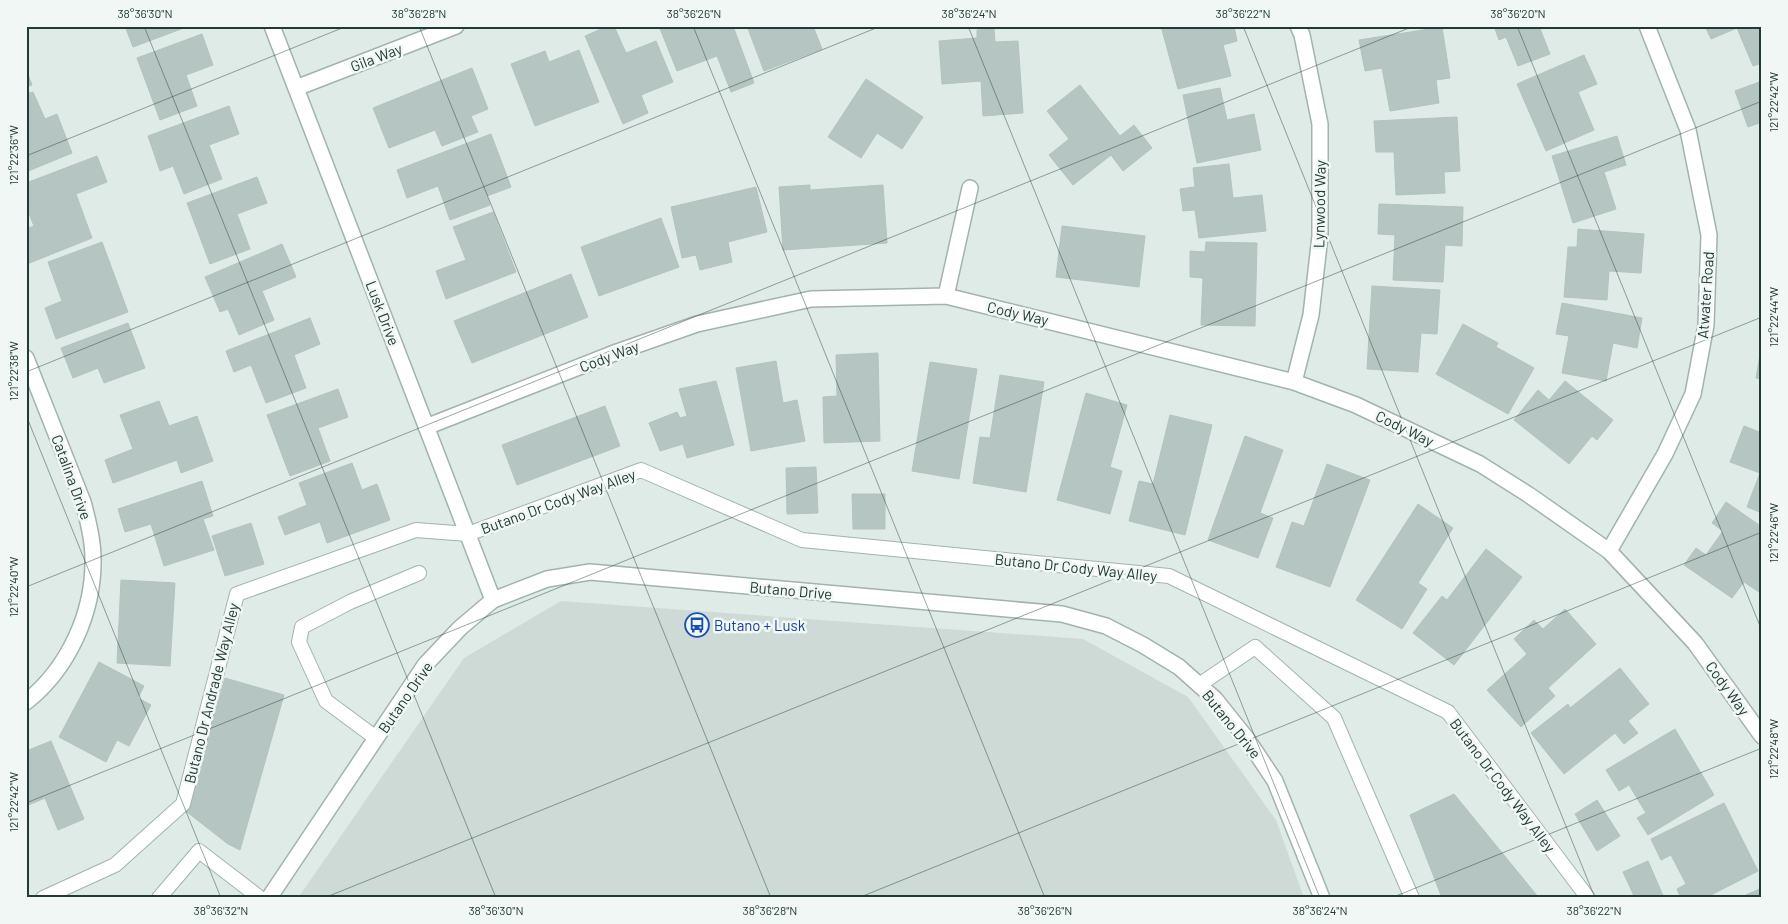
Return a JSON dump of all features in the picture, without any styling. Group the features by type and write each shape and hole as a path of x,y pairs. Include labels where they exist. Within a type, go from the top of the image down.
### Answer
{"street":[{"name":"Lusk Drive","path":"272,26 493,600"},
{"name":"Gila Way","path":"296,88 456,26"},
{"name":"Lynwood Way","path":"1294,382 1311,316 1320,236 1320,124 1302,35 1298,26"},
{"name":"Atwater Road","path":"1609,551 1665,454 1693,394 1706,325 1709,235 1694,158 1688,130 1647,26"},
{"path":"946,296 970,188"},
{"name":"Cody Way","path":"426,427 617,352 697,324 812,299 946,296 1294,382 1356,405 1480,464 1530,495 1609,551 1695,643 1762,736"},
{"name":"Catalina Drive","path":"26,358 83,502 88,520 93,558 90,595 79,632 71,649 49,680 26,702"},
{"name":"Butano Drive","path":"269,898 425,665 460,628 493,600 547,579 590,572 1062,614 1106,626 1143,644 1179,667 1215,699 1248,739 1275,781 1322,898"}],"lane":[{"name":"Butano Dr Cody Way Alley","path":"468,534 641,470 802,540 1169,576 1448,712 1588,898"},
{"name":"Butano Dr Andrade Way Alley","path":"43,898 115,865 183,804 237,594 416,530 468,534"},
{"path":"376,738 326,701 298,642 302,627 350,602 419,573"},
{"path":"1200,685 1255,647 1334,718 1412,898"},
{"path":"160,898 199,851 260,898"}],"shaded area":[{"path":"561,601 1083,639 1188,697 1276,820 1304,898 298,898 464,658"}],"building":[{"path":"125,26 189,26 133,47"},
{"path":"608,26 614,26 626,53 656,41 673,82 641,95 648,113 623,124 585,36"},
{"path":"659,26 733,26 754,83 731,92 717,56 677,71"},
{"path":"747,26 813,26 822,49 764,71"},
{"path":"1161,26 1234,26 1237,41 1223,45 1231,76 1178,89"},
{"path":"1494,26 1539,26 1550,54 1518,66 1506,37 1499,40"},
{"path":"1705,26 1762,26 1762,63 1753,66 1737,28 1711,39"},
{"path":"1442,27 1450,78 1436,80 1439,103 1390,111 1382,68 1365,71 1359,40"},
{"path":"994,29 995,42 1018,41 1023,113 983,116 981,81 942,84 939,41 977,38 977,30"},
{"path":"202,34 213,65 186,75 197,106 160,120 137,58"},
{"path":"579,50 599,102 535,126 511,64 545,51 549,62"},
{"path":"1584,55 1597,84 1578,92 1594,130 1546,151 1517,84"},
{"path":"472,68 488,109 471,116 478,132 442,146 435,130 389,148 373,108"},
{"path":"26,69 32,85 26,87"},
{"path":"866,79 923,117 902,149 877,133 861,158 828,137"},
{"path":"1762,81 1762,122 1748,127 1735,91"},
{"path":"1080,85 1120,136 1134,125 1152,148 1123,171 1111,155 1073,185 1049,155 1069,139 1047,111"},
{"path":"1220,88 1227,120 1254,114 1261,150 1197,163 1183,95"},
{"path":"33,92 45,119 57,114 72,153 26,172 26,94"},
{"path":"229,106 239,134 209,145 222,179 184,194 173,166 160,171 148,136"},
{"path":"1457,117 1460,171 1444,172 1445,193 1396,195 1394,152 1376,152 1374,121"},
{"path":"491,134 511,187 487,196 490,205 450,220 438,186 407,198 397,170"},
{"path":"1617,136 1626,165 1604,172 1616,209 1573,223 1552,156"},
{"path":"97,156 107,182 76,194 92,238 27,264 26,229 34,226 26,206 26,183"},
{"path":"1229,164 1233,198 1262,195 1266,231 1199,238 1195,210 1183,211 1180,189 1195,187 1193,168"},
{"path":"257,177 267,203 237,214 250,249 210,264 187,203"},
{"path":"810,185 810,190 883,185 887,243 783,250 779,187"},
{"path":"756,187 767,232 728,242 732,262 700,270 696,255 682,258 671,207"},
{"path":"1379,204 1463,207 1462,246 1445,245 1443,282 1393,280 1395,235 1378,234"},
{"path":"493,212 516,272 446,299 436,271 466,260 453,227"},
{"path":"661,218 679,267 599,296 581,247"},
{"path":"1062,226 1145,236 1139,287 1056,277"},
{"path":"1578,229 1644,234 1641,273 1609,271 1607,300 1564,297 1568,247 1577,247"},
{"path":"102,242 128,312 56,339 45,308 62,301 48,262"},
{"path":"1206,242 1257,243 1255,326 1201,325 1203,278 1190,277 1190,251 1205,252"},
{"path":"282,244 296,277 262,291 274,320 239,335 228,309 220,312 205,277"},
{"path":"571,274 588,317 472,363 454,321"},
{"path":"1372,286 1440,290 1437,334 1421,333 1418,372 1367,369"},
{"path":"1562,303 1642,318 1637,348 1613,343 1606,381 1562,373 1569,336 1556,334"},
{"path":"310,318 320,344 294,355 306,388 266,403 251,365 234,372 226,351"},
{"path":"128,323 145,368 104,383 98,368 73,378 61,348"},
{"path":"1463,324 1498,343 1496,347 1534,368 1508,414 1436,374"},
{"path":"1762,349 1762,379 1756,378"},
{"path":"878,353 880,441 824,443 823,397 837,396 836,355"},
{"path":"776,361 783,403 797,400 805,441 751,451 736,368"},
{"path":"930,362 977,369 959,479 912,471"},
{"path":"1000,375 1044,382 1026,492 973,483 980,437 990,438"},
{"path":"716,381 734,445 687,458 683,444 660,451 649,423 677,412 680,418 687,416 679,389"},
{"path":"1565,381 1613,420 1597,440 1592,436 1569,464 1514,420 1538,390 1549,400"},
{"path":"338,389 348,417 318,428 330,461 290,476 267,415"},
{"path":"1086,393 1127,405 1110,467 1122,471 1110,514 1057,500"},
{"path":"159,401 169,426 197,416 213,461 181,473 177,460 113,483 105,460 133,449 120,415"},
{"path":"605,406 620,446 517,485 502,445"},
{"path":"1170,415 1212,425 1185,535 1129,521 1139,481 1153,484"},
{"path":"1744,426 1762,433 1762,513 1747,507 1760,473 1730,462"},
{"path":"1245,436 1283,450 1260,513 1273,518 1258,558 1208,540"},
{"path":"352,463 362,490 377,484 390,520 327,543 320,522 285,535 278,517 307,505 299,483"},
{"path":"1327,464 1370,480 1330,587 1276,567 1292,522 1304,526"},
{"path":"816,467 818,513 787,514 786,468"},
{"path":"202,481 213,516 203,519 214,550 164,566 151,524 125,532 118,509"},
{"path":"852,494 885,494 885,529 853,529"},
{"path":"1726,502 1762,527 1762,594 1744,582 1732,598 1684,565 1696,548 1706,555 1723,531 1712,523"},
{"path":"1418,504 1453,528 1418,583 1427,589 1402,629 1356,600"},
{"path":"251,523 264,564 225,576 212,536"},
{"path":"1486,549 1522,577 1454,665 1413,633 1442,596 1447,600"},
{"path":"121,580 175,583 170,666 117,663"},
{"path":"1565,609 1596,644 1548,688 1555,696 1521,727 1487,690 1527,654 1514,639 1534,620 1543,629"},
{"path":"99,662 144,686 138,698 151,705 129,746 117,740 106,762 59,737"},
{"path":"1620,668 1649,704 1628,721 1638,733 1624,744 1615,733 1564,774 1531,733 1568,704 1570,708"},
{"path":"225,678 284,695 240,850 228,844 187,812"},
{"path":"1675,729 1714,795 1648,835 1637,818 1646,813 1629,785 1619,791 1606,770"},
{"path":"51,741 84,819 58,830 45,798 26,806 26,751"},
{"path":"1454,794 1539,898 1442,898 1410,815"},
{"path":"1597,800 1620,836 1597,851 1575,814"},
{"path":"1724,803 1758,871 1705,898 1681,898 1677,889 1686,884 1671,855 1661,860 1651,839"},
{"path":"1648,861 1664,898 1635,898 1623,872"},
{"path":"1762,888 1762,898 1739,898"}],"place":[{"name":"Butano + Lusk","path":"697,625"}]}
